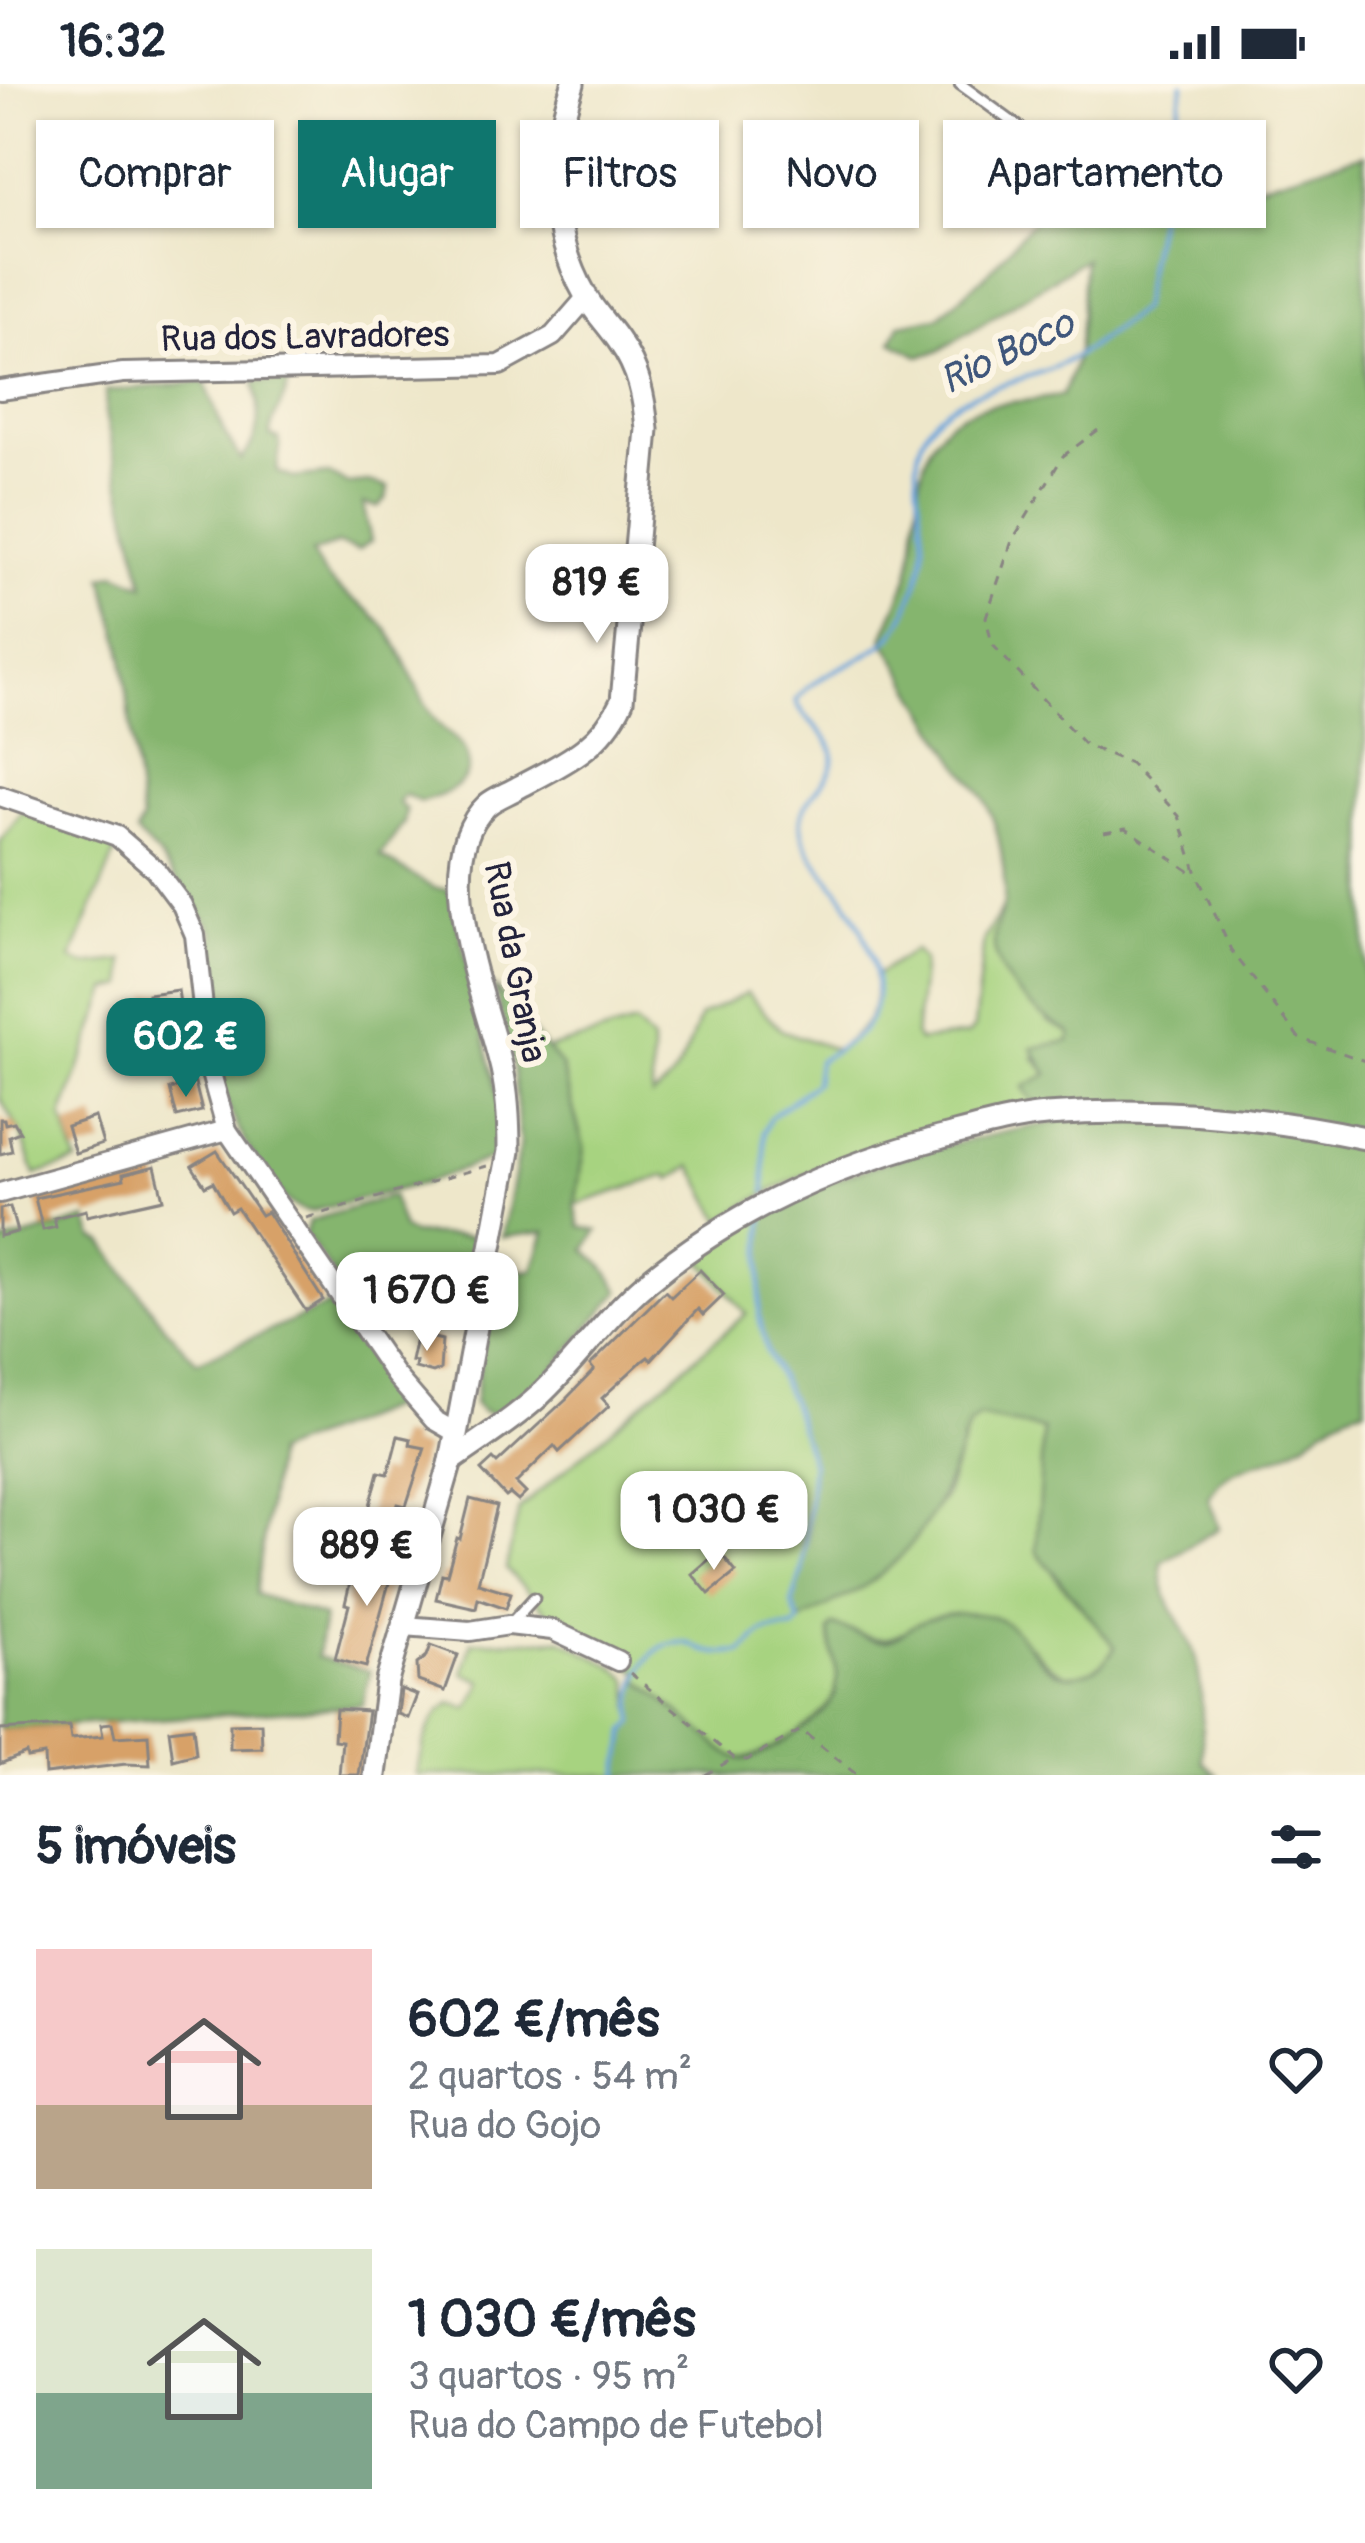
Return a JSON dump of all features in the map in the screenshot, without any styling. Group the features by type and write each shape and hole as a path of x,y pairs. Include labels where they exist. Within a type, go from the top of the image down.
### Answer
{"street":[{"name":"Rua da Granja","path":"375,1775 381,1712 451,1461 507,1165 509,1110 459,883 463,841 488,804 573,758 611,727 622,701 647,429 643,386 623,346 586,298 569,253 553,174 555,144 573,84"},
{"name":"Rua dos Lavradores","path":"0,390 123,373 500,365 553,336 586,298"},
{"path":"0,796 117,836 155,869 182,905 195,935 210,1070 227,1130 395,1375 434,1420 455,1432 500,1426"},
{"path":"451,1461 540,1396 645,1284 776,1197 830,1172 897,1150 1041,1115 1183,1112 1365,1138"},
{"path":"0,1193 227,1130"},
{"path":"404,1626 470,1631 509,1625 552,1630 623,1666"}],"lane":[{"path":"960,84 1009,120"},
{"path":"509,1625 534,1598"}],"path":[{"path":"1098,430 1063,456 1012,541 986,617 992,644 1085,745 1130,763 1179,816 1198,877 1231,950 1299,1038 1365,1061"},
{"path":"1104,832 1126,828 1198,877"},
{"path":"291,1226 493,1165 507,1165"},
{"path":"623,1666 734,1758 747,1760 801,1730 856,1775"},
{"path":"705,1775 734,1758"}],"green space":[{"path":"1365,154 1365,1408 1343,1415 1292,1450 1223,1478 1208,1497 1219,1528 1162,1562 1163,1586 1197,1664 1203,1762 1218,1775 619,1775 626,1731 634,1723 631,1705 637,1678 725,1751 748,1759 795,1734 828,1705 836,1680 829,1631 833,1625 886,1641 937,1617 970,1613 991,1617 1014,1629 1046,1665 1075,1675 1094,1669 1115,1647 1036,1551 1043,1430 979,1417 969,1425 944,1490 907,1549 872,1581 799,1622 792,1604 802,1571 812,1464 791,1401 767,1352 759,1316 763,1214 868,1167 1056,1122 1056,1104 1035,1105 1023,1087 1048,1074 1032,1048 1069,1041 1071,1033 1019,995 1000,967 994,937 1003,906 1004,877 991,814 883,638 908,577 920,482 934,439 970,411 1062,395 1075,361 1085,259 937,352 919,356 892,342 900,324 938,317 988,273 1027,228 1266,228 1266,183"},
{"path":"289,381 270,436 279,439 278,472 293,478 329,474 347,484 388,487 378,507 363,504 371,541 358,550 338,544 312,553 329,580 388,631 429,711 460,744 468,760 458,786 420,802 402,797 404,823 380,856 434,888 450,890 499,1107 498,1153 492,1158 428,1182 309,1212 296,1207 269,1180 244,1140 221,1087 207,976 214,932 136,833 142,821 121,643 103,577 116,573 144,585 105,413 106,391 205,382 223,430 241,460 258,423 254,382"},
{"path":"22,812 117,848 71,960 84,965 124,961 125,986 108,990 62,1117 77,1162 35,1175 21,1134 0,1098 0,842"},
{"path":"1004,905 994,938 1049,1022 1071,1033 1069,1041 1034,1057 1048,1074 1024,1087 1035,1105 833,1163 758,1198 722,1221 692,1166 671,1179 668,1175 575,1205 584,1147 561,1066 547,1049 635,1024 652,1042 652,1096 677,1070 700,1016 747,993 781,1030 837,1050 868,1019 875,1001 875,976 914,950 923,961 915,1037 918,1041 968,1035 974,1028 984,939"},
{"path":"494,986 561,1066 584,1148 575,1205 580,1227 598,1231 585,1249 620,1291 539,1386 500,1416 482,1412 474,1403 495,1274 533,1270 545,1232 502,1237 520,1144 513,1064"},
{"path":"392,1196 403,1229 412,1234 481,1237 471,1290 370,1279 368,1284 335,1277 305,1234 309,1221"},
{"path":"763,1214 759,1316 767,1352 791,1401 812,1464 802,1571 792,1604 799,1621 878,1577 944,1497 969,1425 979,1417 1043,1430 1038,1524 1054,1575 1115,1646 1096,1670 1074,1676 1052,1667 1031,1646 918,1623 885,1639 833,1626 829,1631 836,1680 827,1706 771,1748 732,1757 637,1678 639,1672 555,1621 506,1569 519,1509 746,1314 699,1257"},
{"path":"87,1219 94,1238 103,1242 164,1326 197,1362 331,1304 402,1403 275,1453 256,1594 324,1617 317,1657 370,1671 362,1705 0,1730 0,1244"},
{"path":"560,1639 613,1666 629,1680 634,1723 619,1775 416,1775 426,1734 436,1717 452,1703 469,1709 483,1681 463,1673 472,1642"}],"building":[{"path":"178,990 182,1017 175,1018 181,1065 147,1069 143,1038 154,1037 148,994"},
{"path":"195,1083 202,1111 177,1117 170,1089"},
{"path":"95,1117 103,1144 75,1153 67,1126"},
{"path":"0,1119 5,1124 14,1122 20,1132 9,1136 12,1151 0,1154"},
{"path":"217,1151 261,1215 267,1212 323,1300 306,1311 237,1208 230,1212 213,1182 205,1186 192,1166"},
{"path":"155,1166 163,1199 87,1216 86,1210 54,1218 56,1227 43,1230 35,1198 124,1179 123,1174"},
{"path":"10,1207 17,1232 0,1236 0,1209"},
{"path":"700,1270 724,1295 703,1315 698,1309 651,1360 648,1357 640,1363 602,1398 609,1406 559,1452 554,1446 516,1483 526,1493 518,1501 510,1494 506,1497 481,1470 493,1459 497,1463 566,1399 594,1370 590,1365 665,1291 671,1297"},
{"path":"417,1334 442,1340 440,1370 415,1368 416,1362 411,1361"},
{"path":"398,1436 425,1448 406,1506 398,1504 388,1541 362,1535 379,1472 388,1474"},
{"path":"470,1499 497,1506 478,1583 511,1593 506,1608 478,1598 476,1608 436,1599"},
{"path":"376,1550 405,1557 398,1581 390,1579 366,1667 335,1659 350,1583 367,1587"},
{"path":"719,1551 736,1572 709,1594 692,1574"},
{"path":"431,1645 458,1655 445,1691 418,1681 417,1664"},
{"path":"401,1689 417,1695 408,1718 398,1714"},
{"path":"336,1709 368,1711 359,1775 339,1775 342,1741 334,1740"},
{"path":"112,1723 115,1737 148,1735 150,1765 45,1774 44,1755 27,1758 26,1753 0,1764 0,1730 69,1726 71,1739 103,1736 101,1724"},
{"path":"261,1723 262,1748 230,1749 230,1724"},
{"path":"193,1727 196,1754 173,1760 169,1730"}],"waterway":[{"name":"Rio Boco","path":"765,1192 764,1132 770,1118 815,1083 818,1061 865,1027 875,1007 875,974 860,925 803,837 801,817 830,771 833,752 796,700 818,680 883,643 902,620 924,554 919,451 925,432 939,415 979,392 1068,360 1141,309 1183,84"},
{"name":"Rio Boco","path":"619,1775 626,1731 634,1723 637,1683 659,1649 685,1643 713,1653 742,1652 765,1631 794,1628 799,1622 792,1604 802,1571 812,1464 791,1401 767,1352 759,1316 763,1214"}]}
